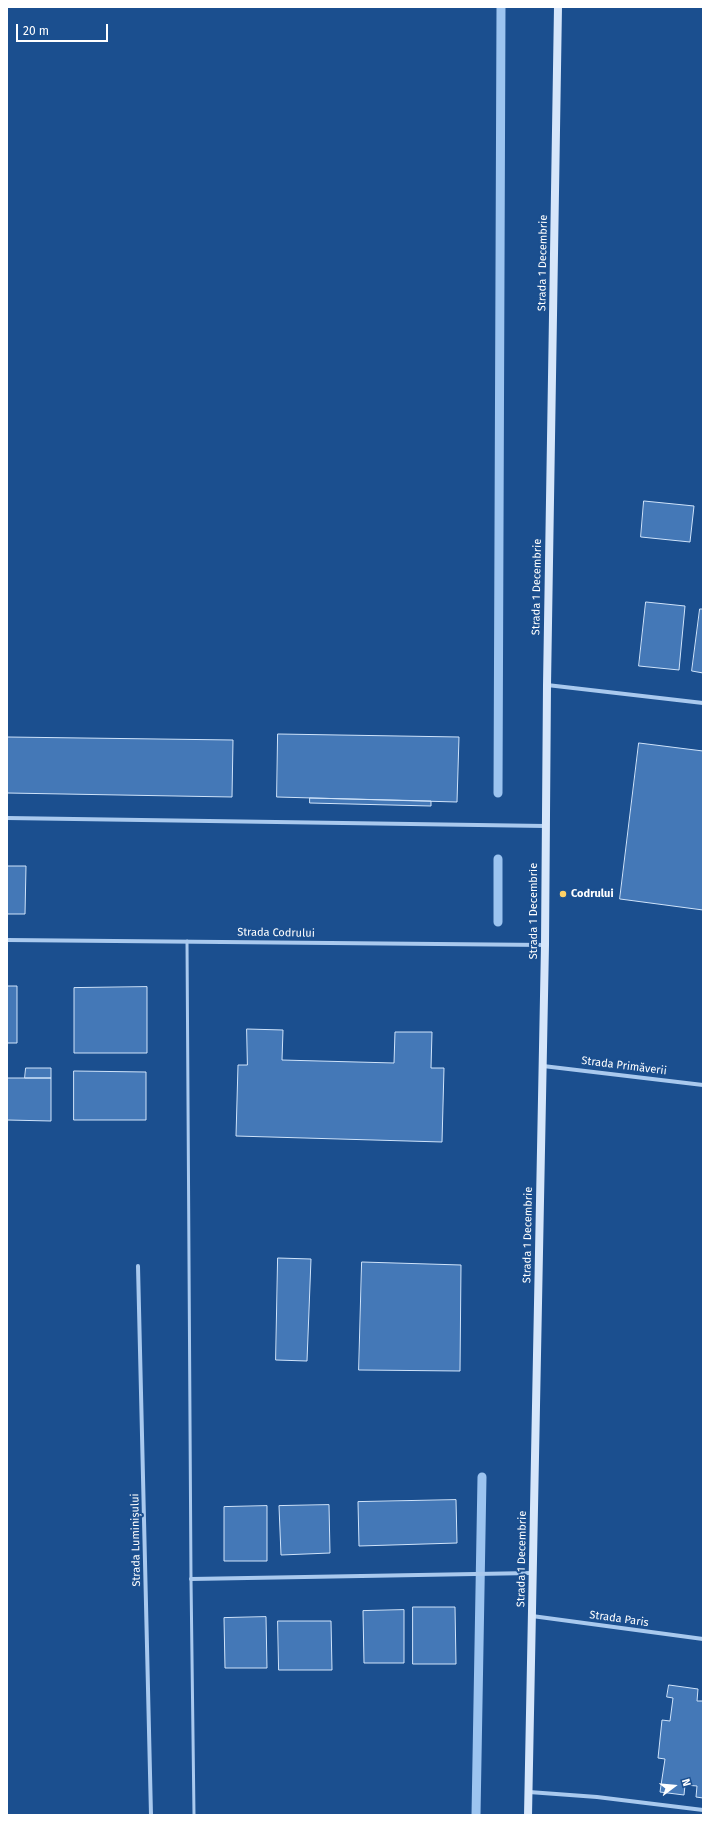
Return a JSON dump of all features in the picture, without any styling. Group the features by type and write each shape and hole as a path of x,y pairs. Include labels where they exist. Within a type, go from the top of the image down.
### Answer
{"main road":[{"name":"Strada 1 Decembrie","path":"528,1815 543,1066 547,685 558,7"}],"street":[{"path":"547,685 703,702"},
{"path":"7,818 546,826"},
{"name":"Strada Codrului","path":"7,940 545,944"},
{"name":"Strada Primăverii","path":"543,1066 703,1084"},
{"name":"Strada Luminișului","path":"138,1266 151,1815"},
{"path":"191,1579 532,1573"},
{"name":"Strada Paris","path":"532,1616 703,1639"},
{"path":"528,1792 597,1797 703,1810"}],"lane":[{"path":"187,941 194,1815"}],"building":[{"path":"644,501 694,506 690,542 641,537"},
{"path":"646,602 685,606 679,670 639,666"},
{"path":"700,609 703,609 703,673 692,671"},
{"path":"278,734 459,737 457,802 277,797"},
{"path":"7,737 233,740 232,797 7,793"},
{"path":"639,743 703,751 703,910 620,899"},
{"path":"310,798 431,801 431,806 310,803"},
{"path":"7,866 26,866 25,914 7,914"},
{"path":"7,986 17,986 17,1043 7,1043"},
{"path":"147,987 147,1053 74,1053 74,988"},
{"path":"247,1029 283,1030 282,1060 394,1063 395,1032 432,1032 431,1068 444,1068 442,1142 236,1136 238,1065 247,1065"},
{"path":"26,1068 51,1068 51,1078 25,1078"},
{"path":"74,1071 146,1072 146,1120 74,1120"},
{"path":"7,1078 51,1078 51,1121 7,1120"},
{"path":"278,1258 311,1259 307,1361 276,1360"},
{"path":"362,1262 461,1265 460,1371 359,1370"},
{"path":"456,1500 457,1543 359,1546 358,1502"},
{"path":"329,1505 330,1553 281,1555 279,1506"},
{"path":"267,1506 267,1561 224,1561 224,1507"},
{"path":"413,1607 455,1607 456,1664 413,1664"},
{"path":"404,1610 404,1663 364,1663 363,1611"},
{"path":"266,1617 267,1668 225,1668 224,1618"},
{"path":"278,1621 331,1621 332,1670 279,1670"},
{"path":"669,1685 698,1689 697,1701 703,1701 703,1798 696,1797 697,1786 685,1785 684,1795 660,1792 665,1759 658,1758 662,1720 670,1721 673,1698 667,1697"}],"waterway":[{"path":"498,793 501,7"},
{"path":"498,859 498,922"},
{"path":"476,1815 482,1477"}],"place":[{"name":"Codrului","path":"563,894"}]}
